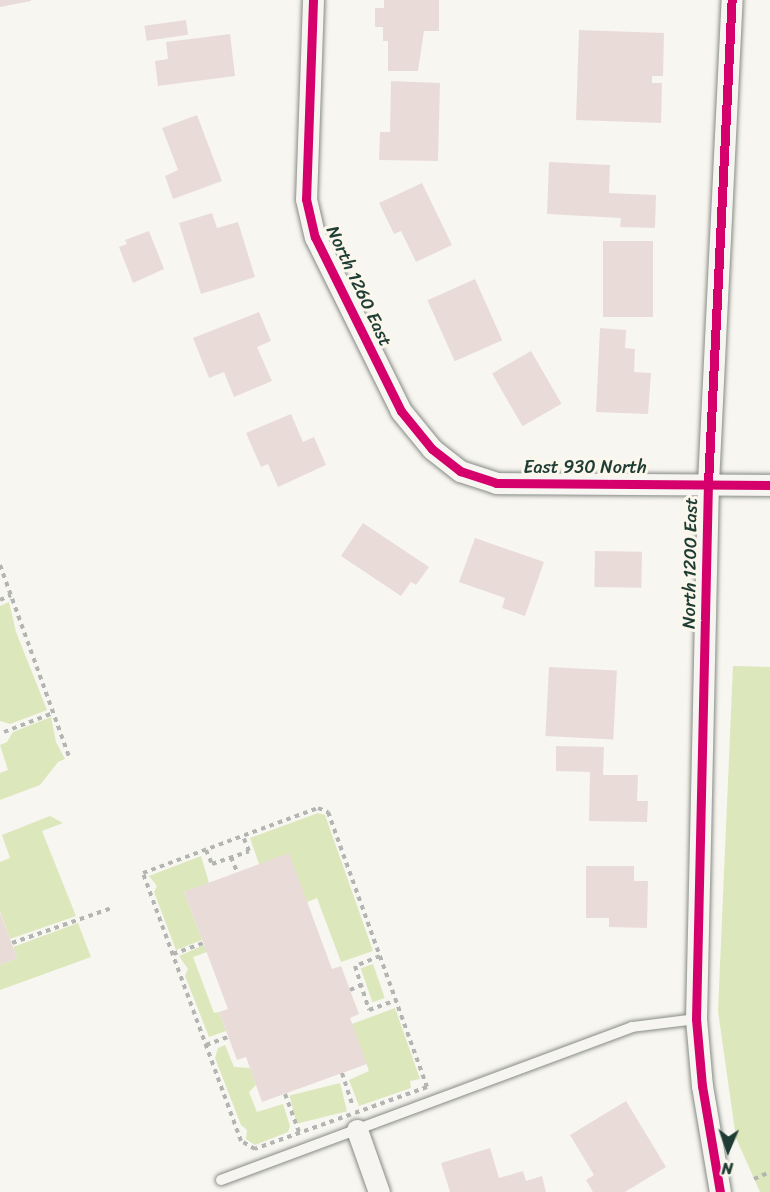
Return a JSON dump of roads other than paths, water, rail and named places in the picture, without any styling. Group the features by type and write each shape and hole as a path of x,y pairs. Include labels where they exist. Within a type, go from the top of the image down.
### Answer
{"street":[{"name":"North 1260 East","path":"313,0 308,208 325,257 401,411 418,432"},
{"name":"North 1200 East","path":"720,1192 702,1086 696,1019 708,483 732,0"},
{"name":"East 930 North","path":"418,432 460,471 496,483 770,485"},
{"path":"356,1121 380,1192"}],"lane":[{"path":"221,1180 356,1121 632,1027 696,1019"}]}
